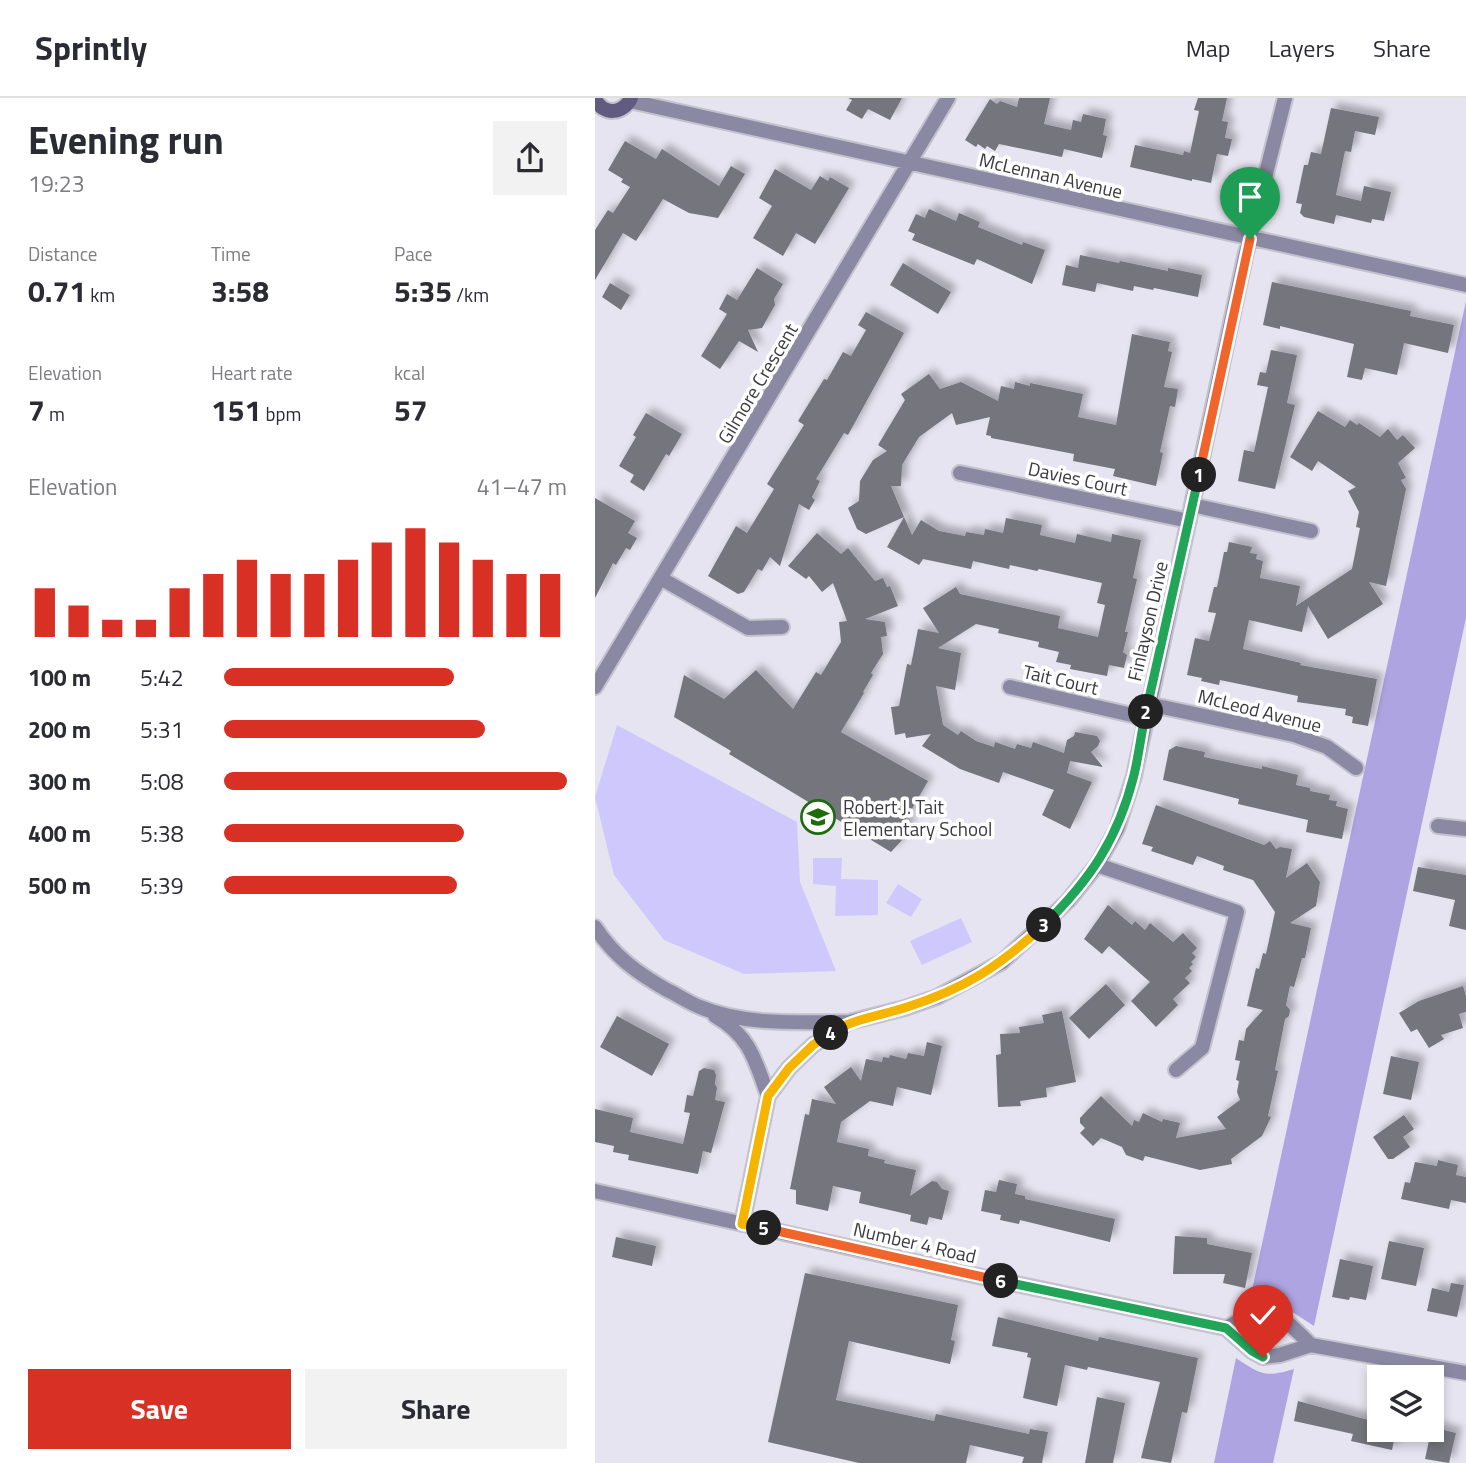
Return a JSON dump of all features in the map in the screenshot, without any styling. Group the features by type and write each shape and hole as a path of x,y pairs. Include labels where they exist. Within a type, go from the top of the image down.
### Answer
{"street":[{"name":"Gilmore Crescent","path":"595,687 949,98"},
{"name":"Finlayson Drive","path":"742,1224 768,1096 789,1068 813,1045 849,1022 937,997 1002,962 1068,901 1108,847 1134,775 1250,239 1285,98"},
{"name":"McLennan Avenue","path":"631,99 1250,239 1465,284"},
{"path":"595,121 599,103 615,111 631,99"},
{"name":"Davies Court","path":"960,472 1189,521"},
{"path":"1192,505 1311,531"},
{"path":"662,579 748,628 782,627"},
{"name":"Tait Court","path":"1010,687 1146,711"},
{"name":"McLeod Avenue","path":"1146,711 1294,735 1327,747 1356,768"},
{"path":"1438,826 1466,829"},
{"path":"1097,865 1237,912 1202,1048 1176,1070"},
{"path":"595,928 606,943 639,974 726,1023 744,1039 768,1096"},
{"path":"701,1008 740,1018 849,1022"},
{"name":"Number 4 Road","path":"595,1191 1226,1328 1263,1357 1280,1355 1311,1345 1466,1373"},
{"path":"1226,1328 1251,1314 1262,1313 1282,1318 1311,1345"}],"shaded area":[{"path":"1466,301 1466,618 1314,1326 1277,1302 1249,1304"},
{"path":"617,725 797,822 800,882 836,971 744,974 664,940 614,875 595,797"},
{"path":"813,858 842,858 841,879 878,880 878,915 835,916 836,886 813,884"},
{"path":"898,884 922,899 911,917 886,903"},
{"path":"961,918 972,942 922,965 910,941"},
{"path":"1236,1358 1263,1373 1294,1369 1273,1463 1214,1463"}],"building":[{"path":"848,98 902,98 890,120 868,109 862,119 846,110 852,100"},
{"path":"1019,98 1050,98 1044,124 1071,130 1073,120 1081,122 1083,114 1106,119 1103,135 1107,136 1102,158 1064,149 1062,157 999,144 995,151 978,144 976,147 965,140 990,99 997,104 1000,101 1017,107"},
{"path":"1198,98 1227,98 1222,121 1228,122 1225,138 1232,139 1228,156 1217,154 1211,183 1130,167 1135,145 1183,155 1184,151 1190,153 1199,111 1194,110"},
{"path":"1331,108 1379,117 1375,135 1355,131 1351,152 1345,151 1336,195 1361,201 1364,186 1391,192 1384,221 1372,219 1371,223 1336,215 1334,224 1304,217 1300,213 1302,204 1296,203 1304,165 1308,165 1311,152 1321,154"},
{"path":"625,141 656,159 662,149 719,186 731,166 745,174 718,218 689,213 663,199 636,241 623,233 595,280 595,230 608,210 613,213 630,187 608,170"},
{"path":"775,169 811,190 820,176 828,181 830,177 849,188 815,244 796,233 783,256 753,238 772,206 759,198"},
{"path":"929,209 956,221 959,213 980,222 978,227 1022,245 1023,242 1045,250 1032,284 977,259 974,265 912,240 915,234 908,231 916,214 925,218"},
{"path":"1080,255 1202,275 1198,297 1134,286 1133,291 1097,283 1095,292 1062,285 1066,265 1078,268"},
{"path":"903,263 951,292 938,314 890,285"},
{"path":"757,268 783,284 762,328 748,330 758,352 739,341 720,369 701,356 727,314 719,309 727,294 737,300"},
{"path":"1272,282 1411,311 1410,316 1454,325 1448,353 1404,343 1397,375 1365,368 1362,380 1347,377 1354,344 1280,326 1280,329 1263,325"},
{"path":"610,283 630,295 621,310 602,297"},
{"path":"866,312 904,333 848,435 844,433 816,479 820,481 809,510 799,504 780,566 770,557 762,571 758,569 744,592 738,594 708,576 736,526 747,533 774,489 767,484 804,425 798,421 843,352 851,356 866,330 858,325"},
{"path":"1132,334 1170,342 1168,351 1172,352 1164,387 1178,389 1175,407 1170,406 1156,486 1113,476 1115,469 1073,461 1074,454 991,438 986,435 990,417 956,425 952,413 919,437 902,465 901,486 891,486 904,517 866,534 857,529 848,508 859,501 860,481 873,460 887,451 878,445 905,400 901,394 929,374 940,389 961,382 998,401 1001,386 1014,389 1015,382 1083,394 1078,417 1116,425"},
{"path":"1271,350 1297,355 1287,403 1295,405 1275,489 1238,481 1244,450 1254,452 1268,387 1257,385 1260,372 1266,373"},
{"path":"1318,411 1345,427 1350,420 1357,425 1359,423 1380,437 1388,429 1397,440 1403,435 1415,448 1398,463 1406,478 1401,480 1406,489 1386,586 1369,582 1383,604 1328,639 1308,606 1302,632 1249,620 1243,649 1301,663 1300,665 1377,679 1368,726 1352,723 1353,717 1345,715 1346,709 1297,702 1298,696 1220,680 1219,685 1187,675 1195,638 1209,641 1216,613 1208,612 1229,542 1252,547 1250,553 1257,554 1256,559 1263,561 1260,578 1300,586 1296,606 1352,569 1360,528 1356,527 1359,512 1348,491 1356,487 1318,461 1312,471 1290,457"},
{"path":"646,413 682,434 669,456 666,454 644,491 630,482 634,475 619,466"},
{"path":"595,498 635,521 628,533 637,538 630,550 626,548 616,565 613,563 595,598"},
{"path":"904,517 912,535 921,520 939,531 965,536 966,532 984,535 985,529 1003,533 1006,518 1042,525 1040,535 1075,543 1077,534 1111,542 1112,534 1141,540 1133,578 1137,579 1125,632 1128,632 1123,652 1127,655 1124,668 1109,665 1107,676 1070,669 1071,665 1056,662 1059,652 1038,647 1039,642 998,633 999,629 976,624 938,648 961,653 955,690 936,686 943,725 958,735 961,731 976,741 994,747 995,742 1015,749 1017,744 1031,748 1033,742 1064,753 1067,740 1074,736 1075,732 1097,736 1100,741 1091,752 1103,767 1070,761 1067,773 1092,782 1070,829 1042,815 1054,790 1003,772 999,783 960,769 922,746 931,734 906,738 905,733 895,735 891,707 899,706 907,664 911,665 918,629 939,633 923,608 956,587 960,594 1060,616 1058,628 1098,637 1105,605 1097,603 1102,583 1039,569 1037,571 1010,565 1009,569 973,561 971,569 923,559 919,565 887,547"},
{"path":"817,533 841,554 848,548 875,581 883,578 887,587 890,586 898,606 865,619 885,622 887,636 881,637 883,654 841,732 928,781 905,821 910,824 903,839 891,852 729,754 731,751 674,717 684,675 724,699 756,670 793,709 816,672 821,675 841,642 839,622 847,621 833,583 822,592 809,576 806,579 788,566"},
{"path":"1176,746 1205,752 1204,757 1298,775 1296,785 1330,795 1329,800 1337,801 1336,806 1348,809 1342,839 1306,832 1308,820 1238,804 1239,799 1163,780 1169,750"},
{"path":"1156,805 1264,845 1270,841 1276,849 1292,849 1286,878 1307,863 1320,882 1316,906 1290,923 1311,928 1305,958 1302,958 1294,987 1290,986 1286,1005 1290,1010 1285,1019 1275,1070 1278,1071 1268,1116 1271,1117 1262,1136 1231,1159 1232,1164 1200,1170 1145,1156 1143,1161 1126,1155 1122,1147 1101,1138 1093,1146 1080,1133 1085,1128 1080,1123 1080,1118 1101,1096 1132,1126 1134,1120 1139,1122 1143,1113 1162,1122 1163,1119 1180,1123 1176,1138 1226,1129 1217,1117 1240,1100 1237,1092 1239,1081 1236,1080 1240,1061 1235,1060 1239,1040 1244,1041 1246,1029 1263,1010 1247,1006 1256,968 1259,969 1263,953 1266,954 1275,912 1253,880 1223,870 1224,866 1197,856 1193,865 1151,851 1153,847 1142,844"},
{"path":"1418,867 1466,875 1466,930 1449,926 1455,900 1413,891"},
{"path":"1108,905 1132,925 1135,921 1145,930 1150,923 1173,942 1183,933 1197,948 1192,953 1196,957 1189,968 1192,971 1185,978 1190,983 1173,999 1178,1005 1156,1027 1131,1001 1150,982 1109,946 1102,954 1084,939"},
{"path":"1106,984 1125,1005 1089,1039 1069,1018"},
{"path":"1463,986 1466,1012 1459,1014 1463,1028 1441,1035 1444,1039 1429,1048 1417,1029 1411,1032 1399,1013 1419,1001"},
{"path":"1062,1011 1076,1082 1046,1088 1047,1097 1020,1101 1021,1106 998,1107 996,1055 1001,1054 1000,1034 1020,1033 1019,1027 1044,1023 1042,1015"},
{"path":"617,1016 669,1044 652,1076 600,1047"},
{"path":"927,1042 942,1046 931,1095 897,1087 893,1106 870,1101 841,1122 837,1142 869,1149 868,1156 885,1160 884,1163 916,1170 910,1196 932,1181 937,1182 942,1189 949,1191 942,1220 929,1217 927,1225 910,1221 911,1215 859,1203 861,1192 833,1186 828,1211 796,1204 796,1190 790,1189 805,1114 809,1115 812,1099 836,1104 824,1087 851,1067 861,1081 866,1059 882,1062 883,1057 889,1058 890,1055 906,1059 908,1053 924,1056"},
{"path":"1391,1056 1419,1062 1411,1100 1383,1094"},
{"path":"704,1068 714,1070 716,1075 715,1100 725,1102 711,1153 703,1151 698,1174 628,1160 629,1155 613,1152 614,1146 595,1142 595,1109 633,1118 630,1132 683,1144 690,1113 684,1112 687,1095 693,1096 699,1071"},
{"path":"1404,1115 1414,1129 1403,1137 1410,1147 1393,1159 1388,1159 1373,1137"},
{"path":"1438,1160 1458,1165 1456,1175 1466,1177 1466,1203 1451,1200 1449,1209 1401,1199 1405,1182 1410,1183 1415,1162 1437,1166"},
{"path":"999,1180 1017,1184 1015,1194 1025,1196 1025,1199 1115,1219 1110,1242 1020,1220 1019,1224 1000,1220 1001,1215 981,1211 985,1190 996,1192"},
{"path":"1175,1236 1207,1238 1207,1244 1252,1253 1245,1288 1223,1283 1225,1274 1173,1274"},
{"path":"616,1237 656,1246 652,1266 612,1257"},
{"path":"1389,1241 1424,1248 1416,1286 1381,1279"},
{"path":"1340,1259 1373,1266 1366,1300 1332,1297"},
{"path":"805,1273 958,1305 951,1340 955,1341 950,1364 849,1341 836,1400 934,1421 936,1414 1029,1434 1030,1429 1048,1432 1042,1463 1022,1463 1024,1457 970,1445 966,1463 859,1463 768,1442"},
{"path":"1451,1283 1464,1285 1457,1317 1427,1311 1432,1288 1449,1292"},
{"path":"998,1317 1098,1341 1099,1337 1198,1358 1187,1413 1182,1412 1171,1463 1141,1458 1160,1382 1065,1365 1057,1406 1023,1398 1031,1358 1027,1357 1028,1353 992,1346"},
{"path":"1097,1397 1125,1403 1113,1463 1085,1463"},
{"path":"1298,1401 1367,1420 1367,1442 1394,1442 1392,1450 1351,1441 1353,1434 1294,1421"},
{"path":"1444,1430 1456,1433 1449,1463 1425,1459 1429,1442 1444,1442"}],"place":[{"name":"Robert J. Tait Elementary School","path":"818,817"}],"route":[{"path":"1250,239 1134,775 1117,829 1108,847 1068,901 1002,962 937,997 849,1022 813,1045 789,1068 768,1096 742,1224 1226,1328 1263,1357"}]}
